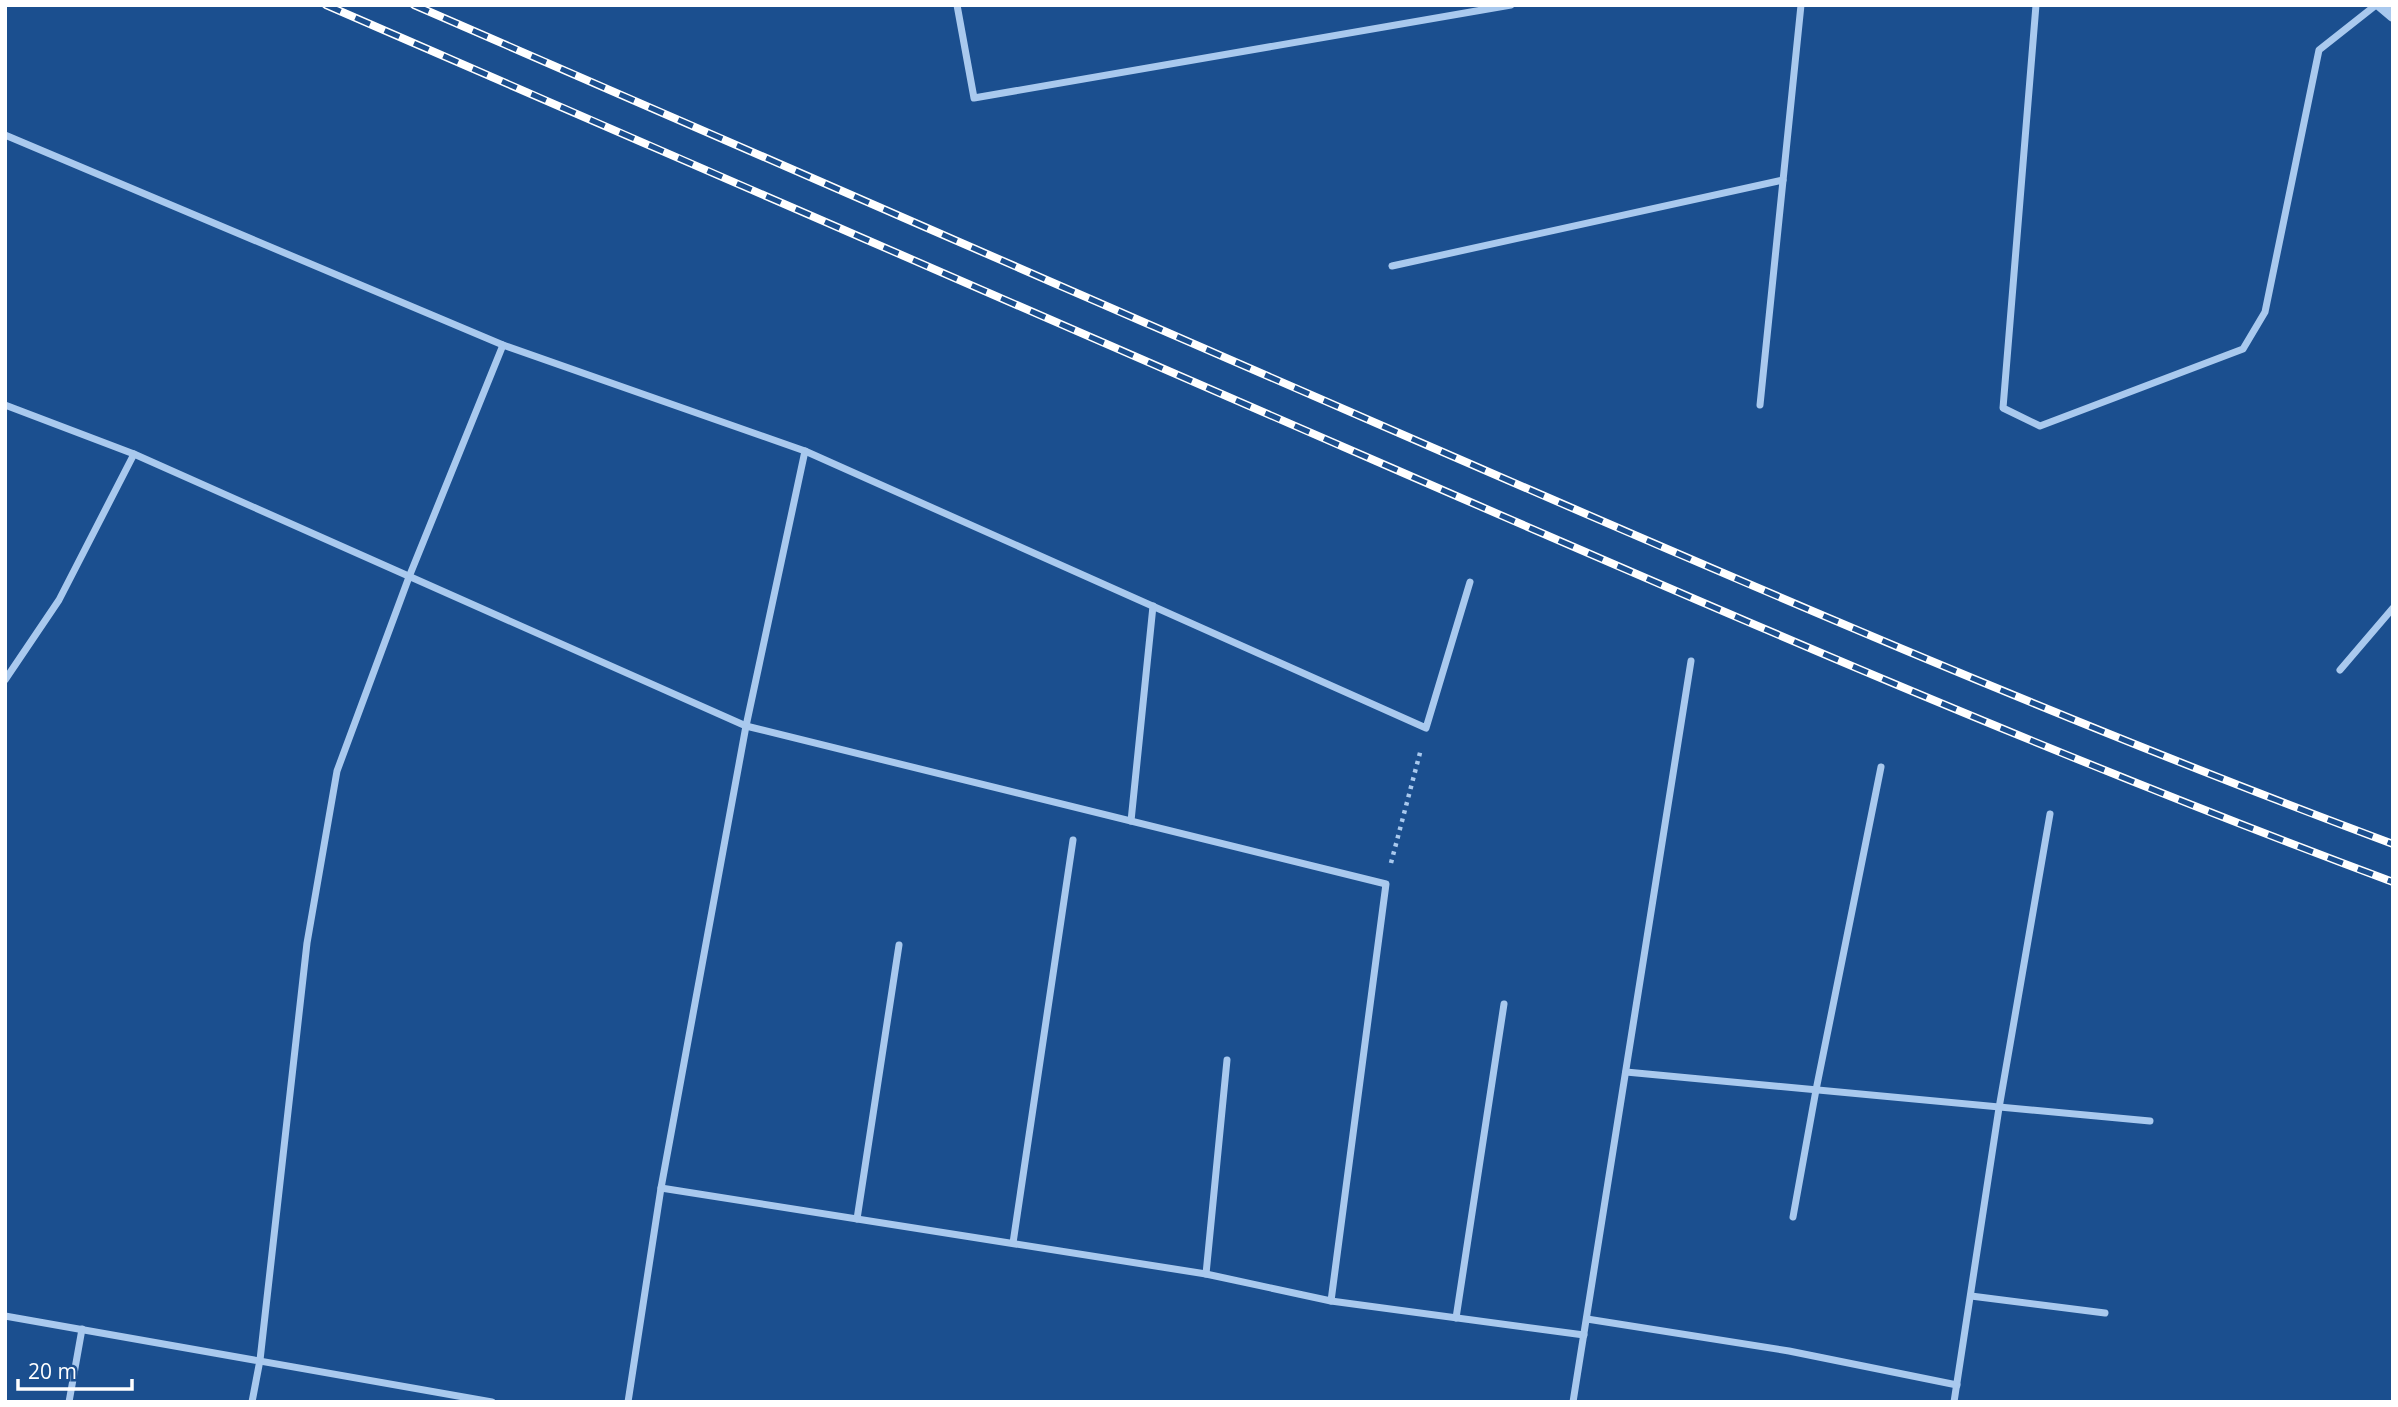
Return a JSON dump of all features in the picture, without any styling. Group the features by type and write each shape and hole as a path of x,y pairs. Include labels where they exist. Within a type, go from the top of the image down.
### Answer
{"street":[{"path":"957,5 974,98 1511,5"},
{"path":"1760,405 1801,5"},
{"path":"2036,5 2003,408 2039,426 2243,349 2265,312 2319,50 2378,5 2393,16"},
{"path":"5,135 503,345 805,451 1426,728 1470,582"},
{"path":"1392,266 1783,180"},
{"path":"252,1402 260,1360 307,943 337,771 409,577 503,345"},
{"path":"5,405 134,454 746,726 1386,884 1331,1301"},
{"path":"628,1402 661,1188 746,726 805,451"},
{"path":"5,680 59,600 134,454"},
{"path":"1130,821 1153,606"},
{"path":"2340,670 2393,608"},
{"path":"1573,1402 1692,661"},
{"path":"1793,1217 1881,767"},
{"path":"1954,1402 1999,1108 2050,814"},
{"path":"1013,1243 1073,840"},
{"path":"857,1219 899,945"},
{"path":"1456,1318 1504,1004"},
{"path":"1206,1274 1227,1060"},
{"path":"1626,1072 2151,1121"},
{"path":"661,1188 1206,1274 1331,1301 1584,1335"},
{"path":"1971,1296 2105,1313"},
{"path":"5,1315 492,1402"},
{"path":"1587,1319 1789,1351 1957,1385"},
{"path":"69,1402 82,1329"}],"path":[{"path":"1386,884 1426,728"}],"railway":[{"path":"326,5 1765,629 2015,734 2393,882"},
{"path":"414,5 1779,597 2146,749 2393,844"}]}
